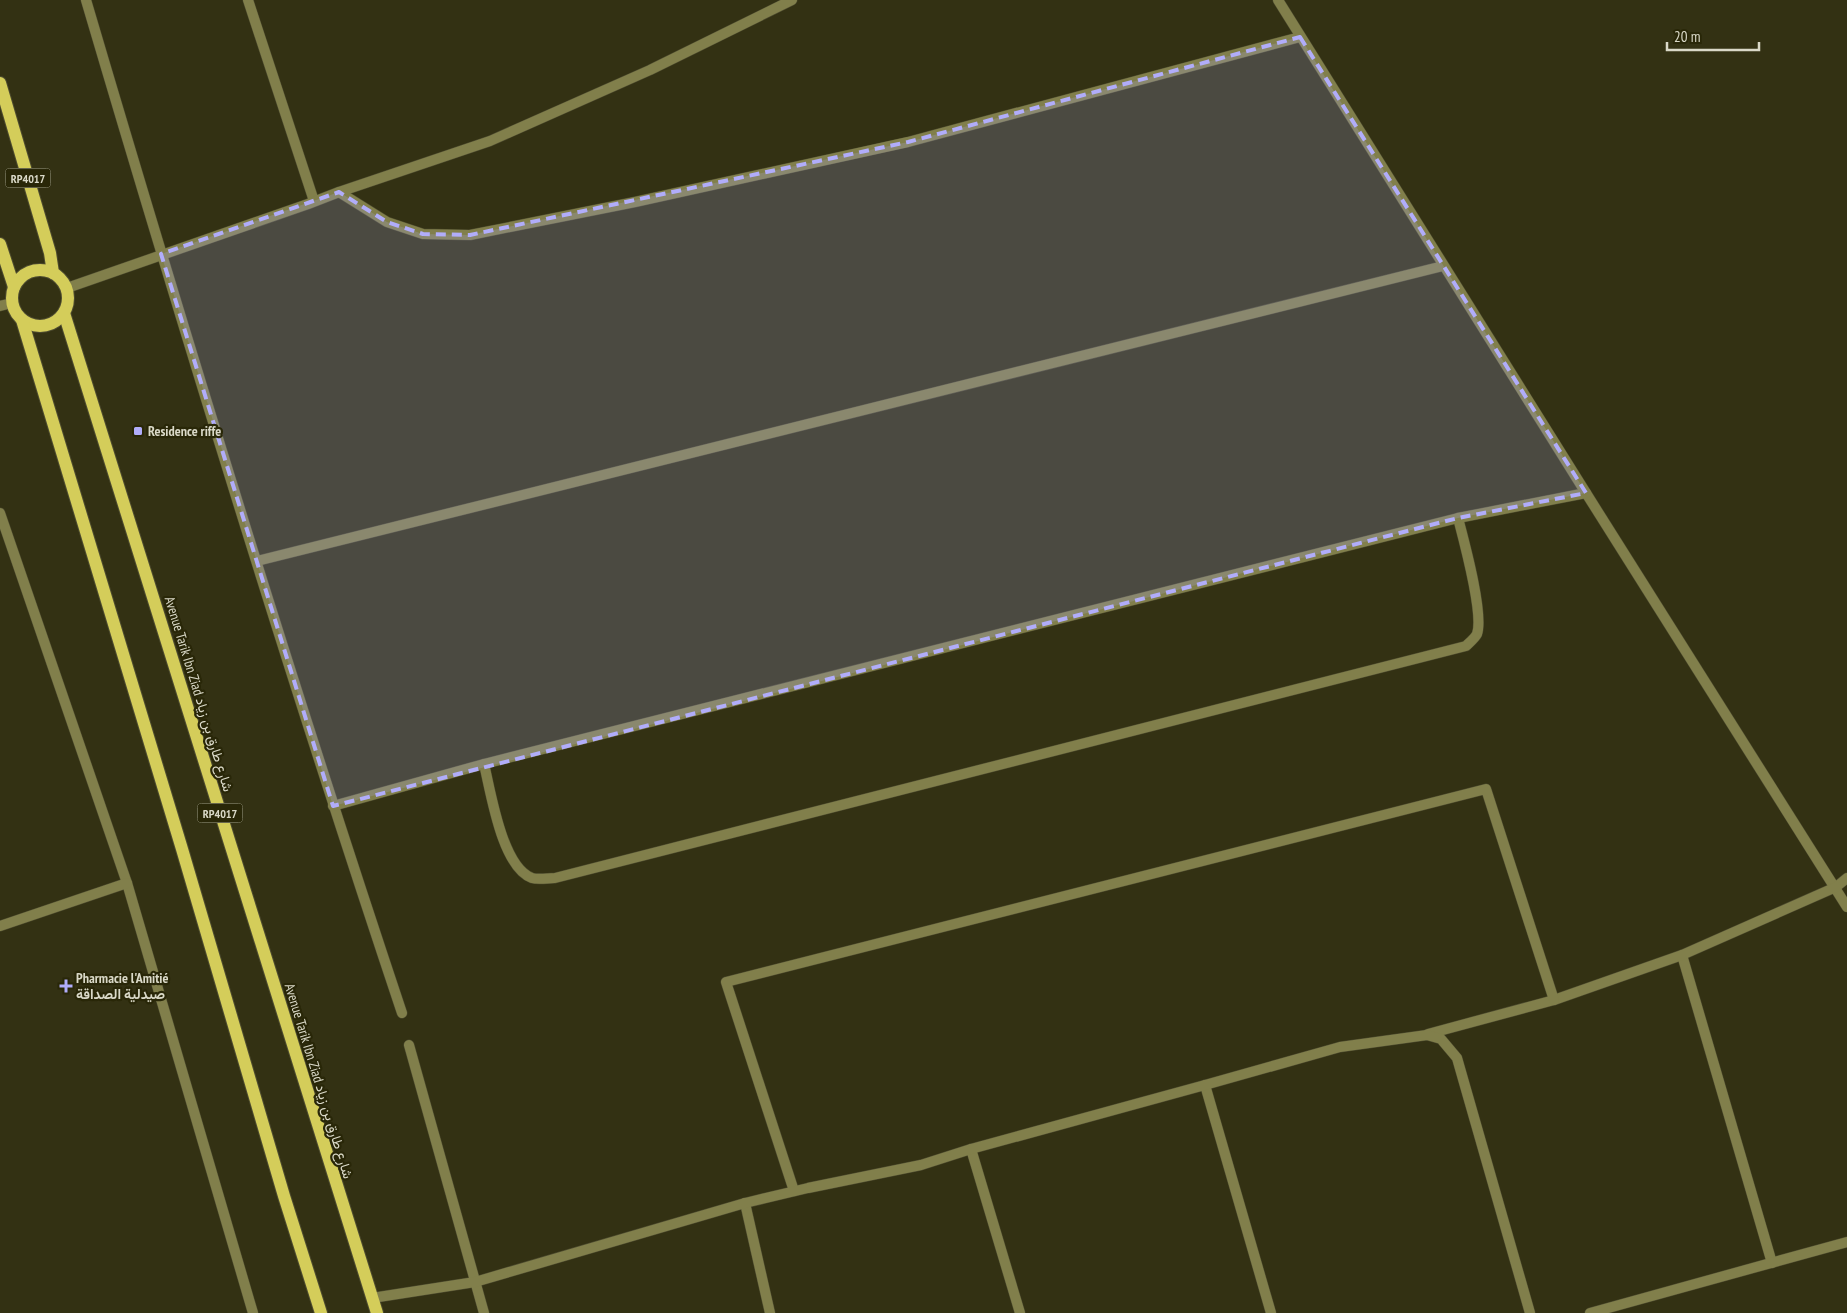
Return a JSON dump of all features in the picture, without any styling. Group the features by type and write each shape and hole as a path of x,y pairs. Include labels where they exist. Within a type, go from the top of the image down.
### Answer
{"main road":[{"name":"RP4017","path":"0,83 50,253 53,273"},
{"path":"0,244 14,287"},
{"path":"64,313 56,321 47,325 32,325 22,320 6,304 20,278 28,272 38,269 53,273 61,279 67,288"},
{"name":"Avenue Tarik Ibn Ziad شارع طارق بن زياد","path":"67,288 68,298 64,313 377,1313"},
{"path":"22,320 179,839 284,1196 321,1313"}],"street":[{"path":"86,0 161,254 333,806 402,1013"},
{"path":"248,0 314,201"},
{"path":"67,288 338,192 490,141 650,70 792,0"},
{"path":"1278,0 1443,266 1847,907"},
{"path":"338,192 387,222 423,234 470,235 635,202 908,142 1300,37"},
{"path":"257,561 1443,266"},
{"path":"333,806 484,764 1458,518 1586,493"},
{"path":"0,513 127,883 253,1313"},
{"path":"484,764 505,848 520,871 533,879 555,878 1466,646 1476,635 1479,618 1468,558 1458,518"},
{"path":"794,1191 726,982 1486,788 1554,1000"},
{"path":"372,1298 475,1282 745,1203 921,1165 971,1149 1340,1047 1427,1035 1554,1000 1682,955 1836,887 1847,878"},
{"path":"0,926 127,883"},
{"path":"1682,955 1772,1263"},
{"path":"1427,1035 1441,1039 1457,1058 1530,1313"},
{"path":"409,1045 484,1313"},
{"path":"1205,1085 1271,1313"},
{"path":"971,1149 1020,1313"},
{"path":"745,1203 770,1313"},
{"path":"1590,1313 1847,1242"}],"highlighted area":[{"path":"1300,37 1586,493 1458,518 333,806 161,254 339,192 387,222 423,234 470,235 908,142"}],"place":[{"name":"Residence riffe","path":"138,431"},
{"name":"Pharmacie l'Amitié صيدلية الصداقة","path":"66,986"}]}
